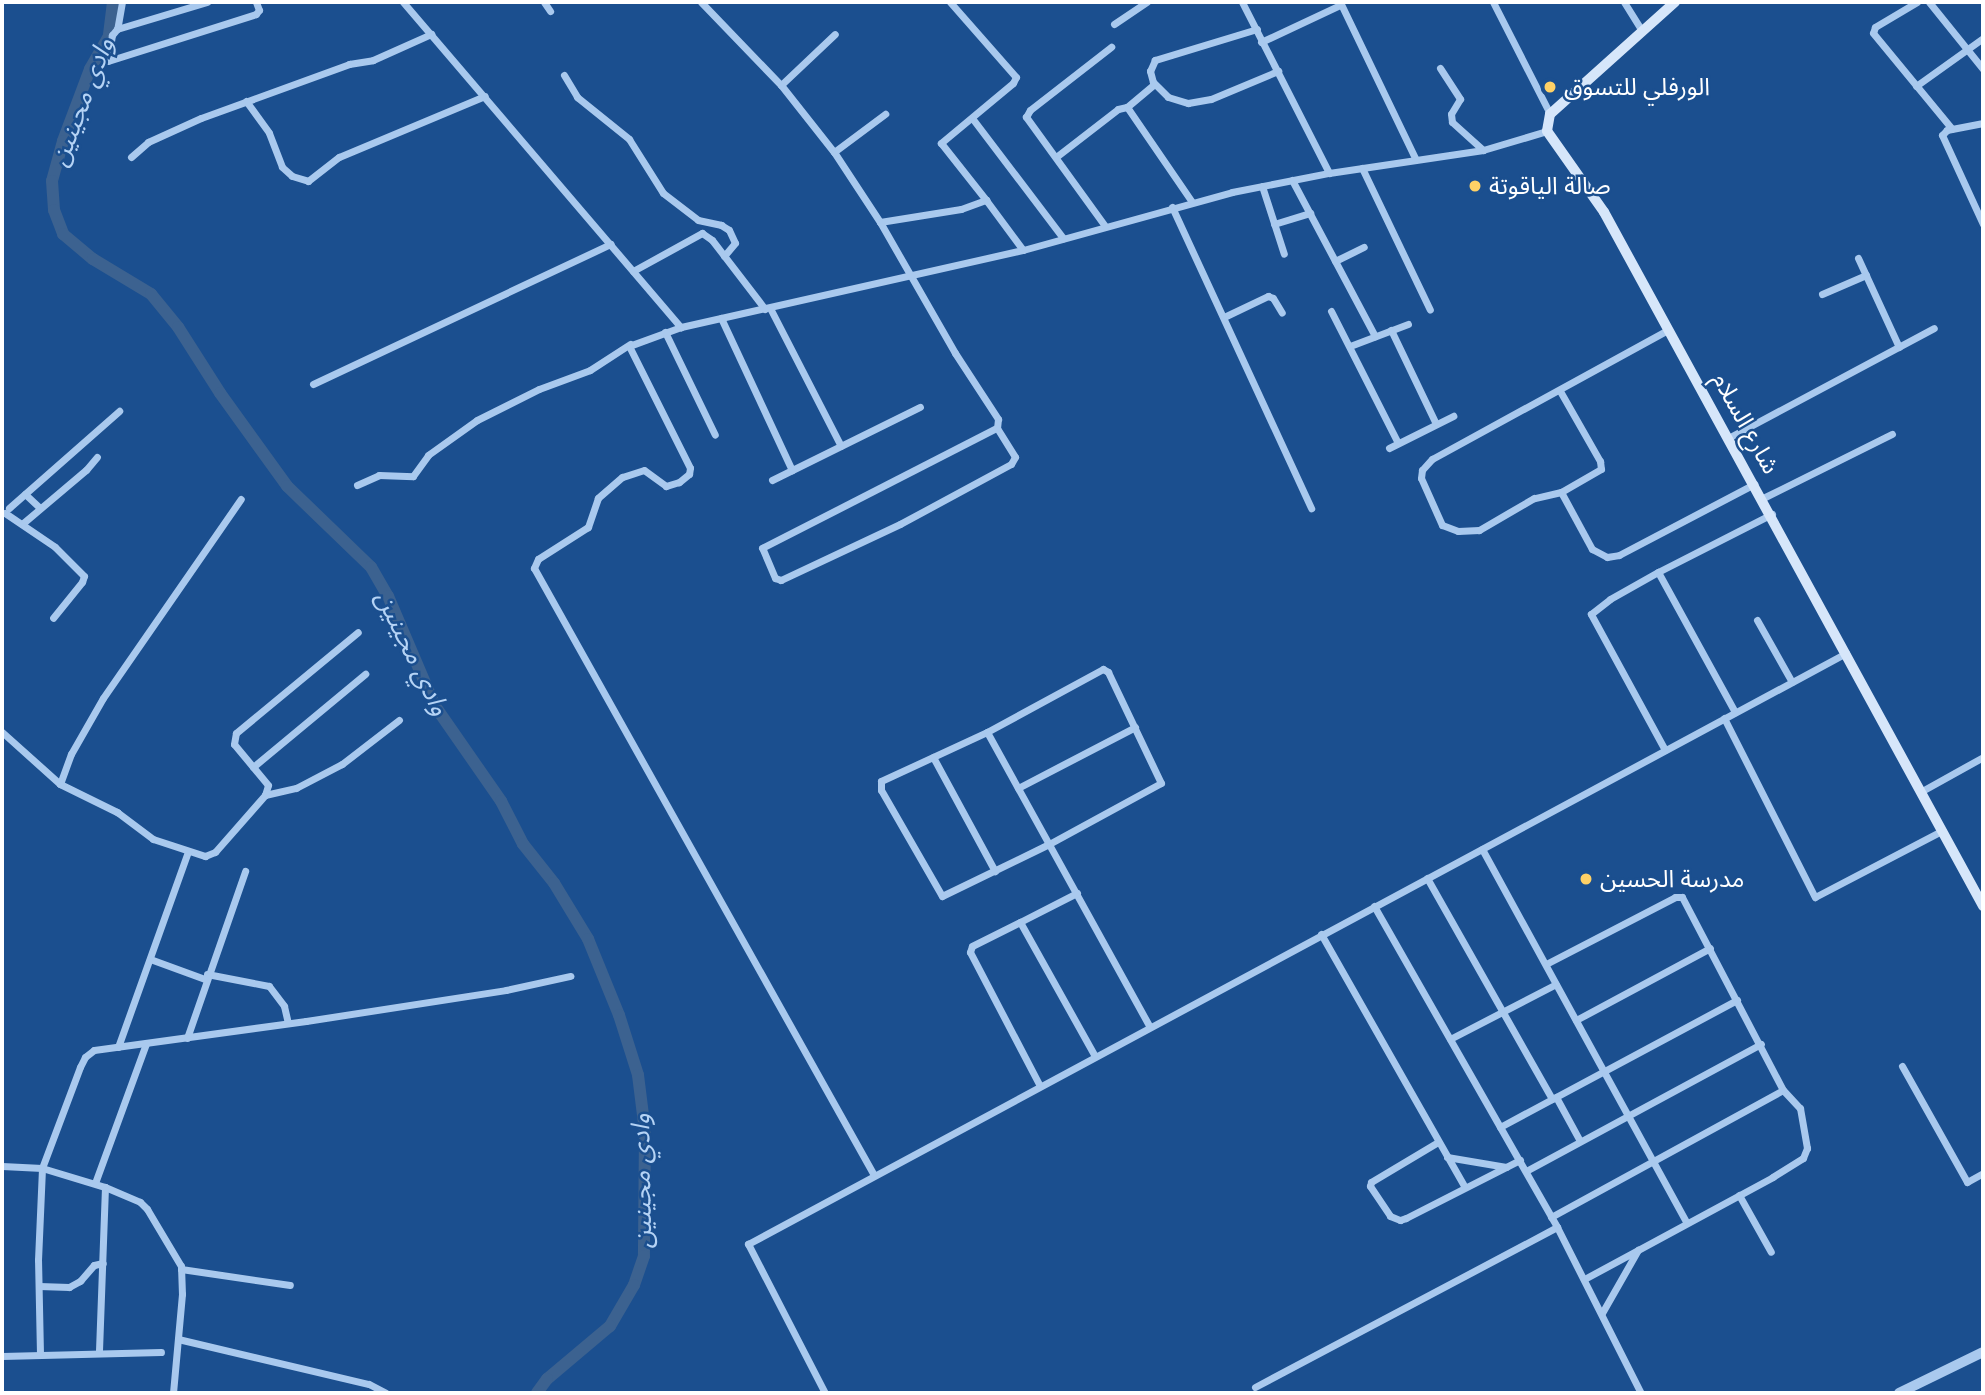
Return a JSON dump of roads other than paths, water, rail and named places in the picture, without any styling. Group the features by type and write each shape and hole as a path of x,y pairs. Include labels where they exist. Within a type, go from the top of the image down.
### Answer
{"main road":[{"path":"1547,131 1550,114 1642,31 1667,4"},
{"name":"شارع السلام","path":"1547,131 1594,195 1730,437 1983,906"}],"street":[{"path":"122,2 117,29 112,35 108,61 256,14 259,10 256,2"},
{"path":"117,29 207,2"},
{"path":"403,2 681,327"},
{"path":"544,2 550,10"},
{"path":"701,2 781,85 834,152 880,222 955,353 998,419 997,428 1014,453 1015,460 900,524 781,580 775,578 762,548 997,428"},
{"path":"950,2 1016,77 1013,83 941,143 1023,250"},
{"path":"1114,24 1147,2"},
{"path":"1242,2 1329,173"},
{"path":"1493,2 1550,114"},
{"path":"1624,2 1642,31"},
{"path":"1917,2 1875,27 1872,32 1952,129"},
{"path":"1929,2 1983,69"},
{"path":"1261,42 1340,3 1416,160"},
{"path":"1256,29 1155,60 1150,71 1154,83 1168,97 1188,103 1232,92 1278,71"},
{"path":"131,157 148,142 201,118 355,63 373,61 431,34"},
{"path":"781,85 835,34"},
{"path":"1916,86 1983,38"},
{"path":"1105,226 1027,114 1111,47"},
{"path":"1440,68 1460,99 1451,114 1452,122 1483,150"},
{"path":"564,75 577,97 629,139 663,193 698,220 716,223 729,230 735,243 724,256"},
{"path":"1056,158 1118,108 1127,107 1154,83"},
{"path":"246,101 269,133 285,171 308,181 339,157 485,96"},
{"path":"1127,107 1192,202"},
{"path":"834,152 885,114"},
{"path":"972,118 1063,238"},
{"path":"1983,123 1943,132 1942,139 1983,224"},
{"path":"357,485 379,475 412,476 428,455 477,420 539,389 590,370 631,343 681,327 1023,250 1172,207 1262,186 1483,150 1547,131"},
{"path":"1362,168 1430,310"},
{"path":"1292,180 1375,336"},
{"path":"1262,186 1284,254"},
{"path":"880,222 961,209 986,200"},
{"path":"1172,207 1311,508"},
{"path":"1274,224 1310,213"},
{"path":"634,271 702,233 767,309 841,446"},
{"path":"313,384 611,244"},
{"path":"1335,261 1364,247"},
{"path":"1858,258 1899,347"},
{"path":"1822,294 1866,275"},
{"path":"1224,317 1269,296 1282,313"},
{"path":"1331,311 1398,443"},
{"path":"721,318 792,470"},
{"path":"1350,346 1408,324"},
{"path":"1730,437 1934,328"},
{"path":"1560,391 1602,464 1596,473 1561,492 1534,498 1479,530 1447,529 1439,521 1421,478 1426,464 1441,453 1560,391 1669,329"},
{"path":"1391,330 1436,424"},
{"path":"665,332 715,435"},
{"path":"631,343 629,346 690,472 679,482 666,486 644,470 622,477 598,498 588,527 538,559 534,568 874,1175"},
{"path":"772,480 920,407"},
{"path":"5,512 119,411"},
{"path":"1389,448 1453,415"},
{"path":"1763,498 1892,434"},
{"path":"22,524 86,471 97,457"},
{"path":"1561,492 1592,549 1601,556 1613,557 1755,483"},
{"path":"25,494 39,508"},
{"path":"60,784 71,754 103,698 241,499"},
{"path":"2,501 5,512 55,547 84,576 53,618"},
{"path":"1665,750 1591,614 1610,599 1658,572 1772,514"},
{"path":"1658,572 1735,712"},
{"path":"1756,620 1792,682"},
{"path":"2,732 60,784 117,812 153,839 205,856 215,852 265,794 268,786 234,744 236,733 358,632"},
{"path":"825,1393 748,1244 1846,653"},
{"path":"1103,669 1108,672 1135,727 1161,783 1049,844 942,897 881,790 881,781 987,732 1103,669"},
{"path":"253,766 365,674"},
{"path":"1724,718 1815,897 1943,830"},
{"path":"265,794 296,788 342,764 400,720"},
{"path":"1018,788 1135,727"},
{"path":"987,732 1150,1027"},
{"path":"933,757 995,872"},
{"path":"1922,791 1983,757"},
{"path":"1482,849 1687,1223"},
{"path":"118,1047 188,852"},
{"path":"187,1038 206,976 246,871"},
{"path":"1427,878 1580,1141"},
{"path":"1040,1086 970,953 972,946 1077,893"},
{"path":"1546,964 1678,896 1685,901 1783,1090 1802,1112 1806,1154 1798,1162 1584,1279"},
{"path":"1374,906 1557,1227 1641,1393"},
{"path":"1020,922 1095,1056"},
{"path":"1321,934 1465,1187"},
{"path":"1576,1020 1710,948"},
{"path":"150,959 206,976 269,986 284,1006 288,1023"},
{"path":"40,1354 43,1168 85,1057 94,1050 506,990 570,976"},
{"path":"1450,1039 1556,984"},
{"path":"1500,1127 1737,1000"},
{"path":"95,1183 146,1044"},
{"path":"1526,1171 1761,1044"},
{"path":"1902,1066 1967,1182 1983,1173"},
{"path":"1551,1217 1783,1090"},
{"path":"1437,1142 1373,1180 1370,1186 1391,1216 1400,1220 1520,1160"},
{"path":"1447,1157 1507,1167"},
{"path":"2,1166 43,1168 95,1183 140,1202 147,1209 181,1269 173,1393"},
{"path":"99,1351 105,1187"},
{"path":"1739,1195 1771,1252"},
{"path":"1255,1387 1557,1227"},
{"path":"1602,1313 1638,1250"},
{"path":"39,1286 69,1287 80,1281 94,1265 103,1263"},
{"path":"181,1269 290,1285"},
{"path":"178,1339 369,1384 386,1393"},
{"path":"2,1356 99,1351 161,1352"},
{"path":"1899,1393 1919,1389 1983,1352"}],"waterway":[{"name":"وادي مجينين","path":"113,2 109,36 90,69 63,141 52,181 54,210 63,234 93,259 151,294 178,327 220,393 287,486 371,567 388,596 435,706 501,801 523,844 554,883 588,939 619,1015 638,1075 645,1131 644,1256 634,1285 610,1326 547,1379 537,1393"}],"place":[{"name":"الورفلي للتسوق","path":"1550,87"},
{"name":"صالة الياقوتة","path":"1475,186"},
{"name":"مدرسة الحسين","path":"1586,879"}]}
